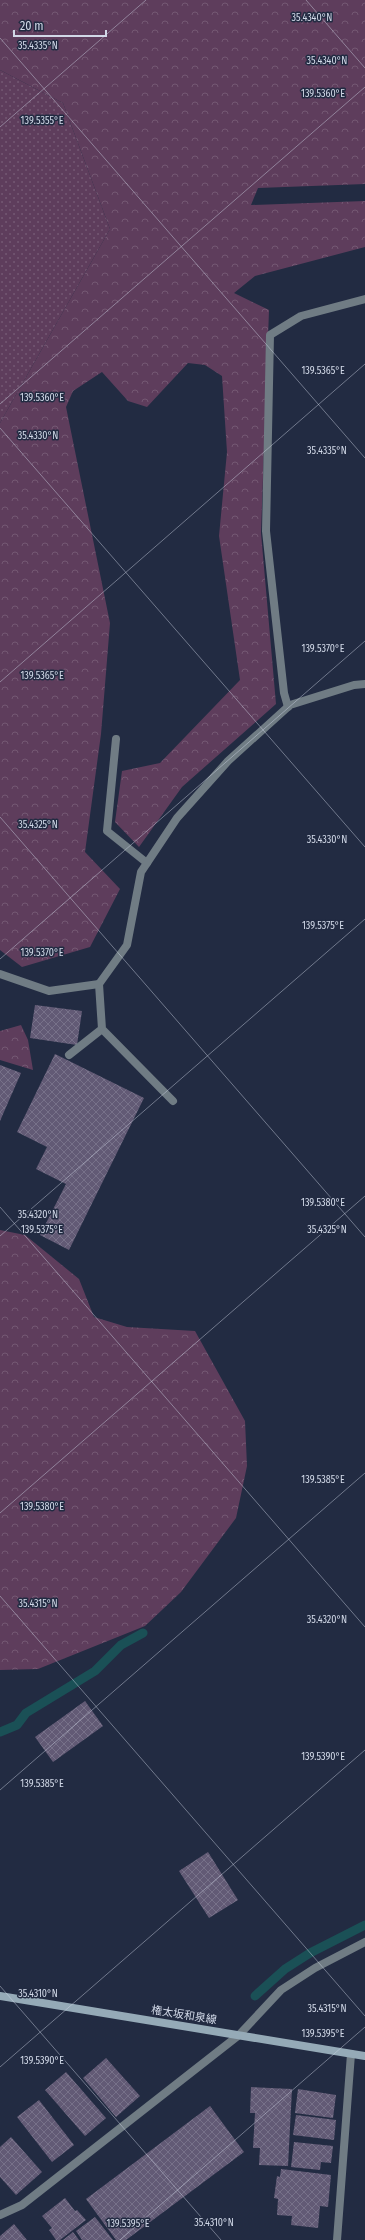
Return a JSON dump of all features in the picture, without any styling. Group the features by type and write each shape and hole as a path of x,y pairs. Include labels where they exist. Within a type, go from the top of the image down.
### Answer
{"street":[{"path":"288,707 284,693 266,532 270,335 301,316 365,299"},
{"path":"173,1101 102,1029 99,984 127,945 142,872 182,812 228,761 288,707 354,685 365,684"},
{"path":"116,739 107,831 147,864"},
{"path":"0,974 49,991 99,984"},
{"path":"69,1055 102,1029"},
{"path":"0,2215 22,2205 239,2035 281,1990 315,1968 365,1942"},
{"name":"権太坂和泉線","path":"0,1996 365,2056"},
{"path":"337,2240 351,2054"}],"green space":[{"path":"0,0 365,0 365,184 258,188 251,205 365,201 365,247 255,276 234,293 269,310 261,533 276,704 182,787 139,847 115,822 122,771 160,763 240,680 219,536 227,452 222,376 205,365 188,363 147,407 128,401 102,372 73,391 66,407 110,623 101,734 85,852 120,889 90,947 22,967 0,950 0,423 110,229 63,103 0,70"},
{"path":"0,70 63,103 110,229 0,423"},
{"path":"21,1025 28,1040 33,1070 0,1060 0,1031"},
{"path":"0,1230 25,1235 79,1279 94,1317 127,1327 195,1331 245,1421 247,1466 236,1518 181,1592 145,1626 38,1669 0,1670"}],"building":[{"path":"35,1005 82,1011 77,1045 30,1038"},
{"path":"55,1054 144,1098 69,1250 40,1235 66,1184 36,1169 47,1147 17,1132"},
{"path":"0,1065 21,1073 0,1121"},
{"path":"85,1701 103,1726 53,1762 35,1737"},
{"path":"208,1852 238,1900 209,1918 179,1871"},
{"path":"106,2058 140,2096 116,2117 83,2078"},
{"path":"66,2072 106,2118 85,2136 45,2090"},
{"path":"251,2087 292,2089 288,2166 259,2165 260,2148 253,2148 255,2113 250,2113"},
{"path":"298,2089 336,2095 333,2118 295,2113"},
{"path":"39,2100 74,2145 52,2162 17,2117"},
{"path":"210,2106 244,2152 126,2240 116,2240 86,2199"},
{"path":"296,2115 336,2120 334,2140 293,2135"},
{"path":"11,2137 42,2172 16,2195 0,2177 0,2147"},
{"path":"294,2142 333,2146 331,2163 321,2162 320,2170 291,2167"},
{"path":"281,2169 331,2175 328,2207 320,2206 318,2228 291,2225 292,2216 277,2215 278,2199 274,2198 277,2176 280,2177"},
{"path":"65,2198 75,2211 77,2210 86,2220 60,2240 56,2240 49,2230 52,2228 42,2216"},
{"path":"95,2217 113,2240 82,2240 76,2231"},
{"path":"14,2224 27,2240 0,2240 0,2236"},
{"path":"73,2232 79,2240 63,2240"}],"waterway":[{"path":"0,1732 17,1725 26,1713 95,1671 121,1645 143,1633"},
{"path":"255,1996 285,1969 310,1953 365,1925"}]}
